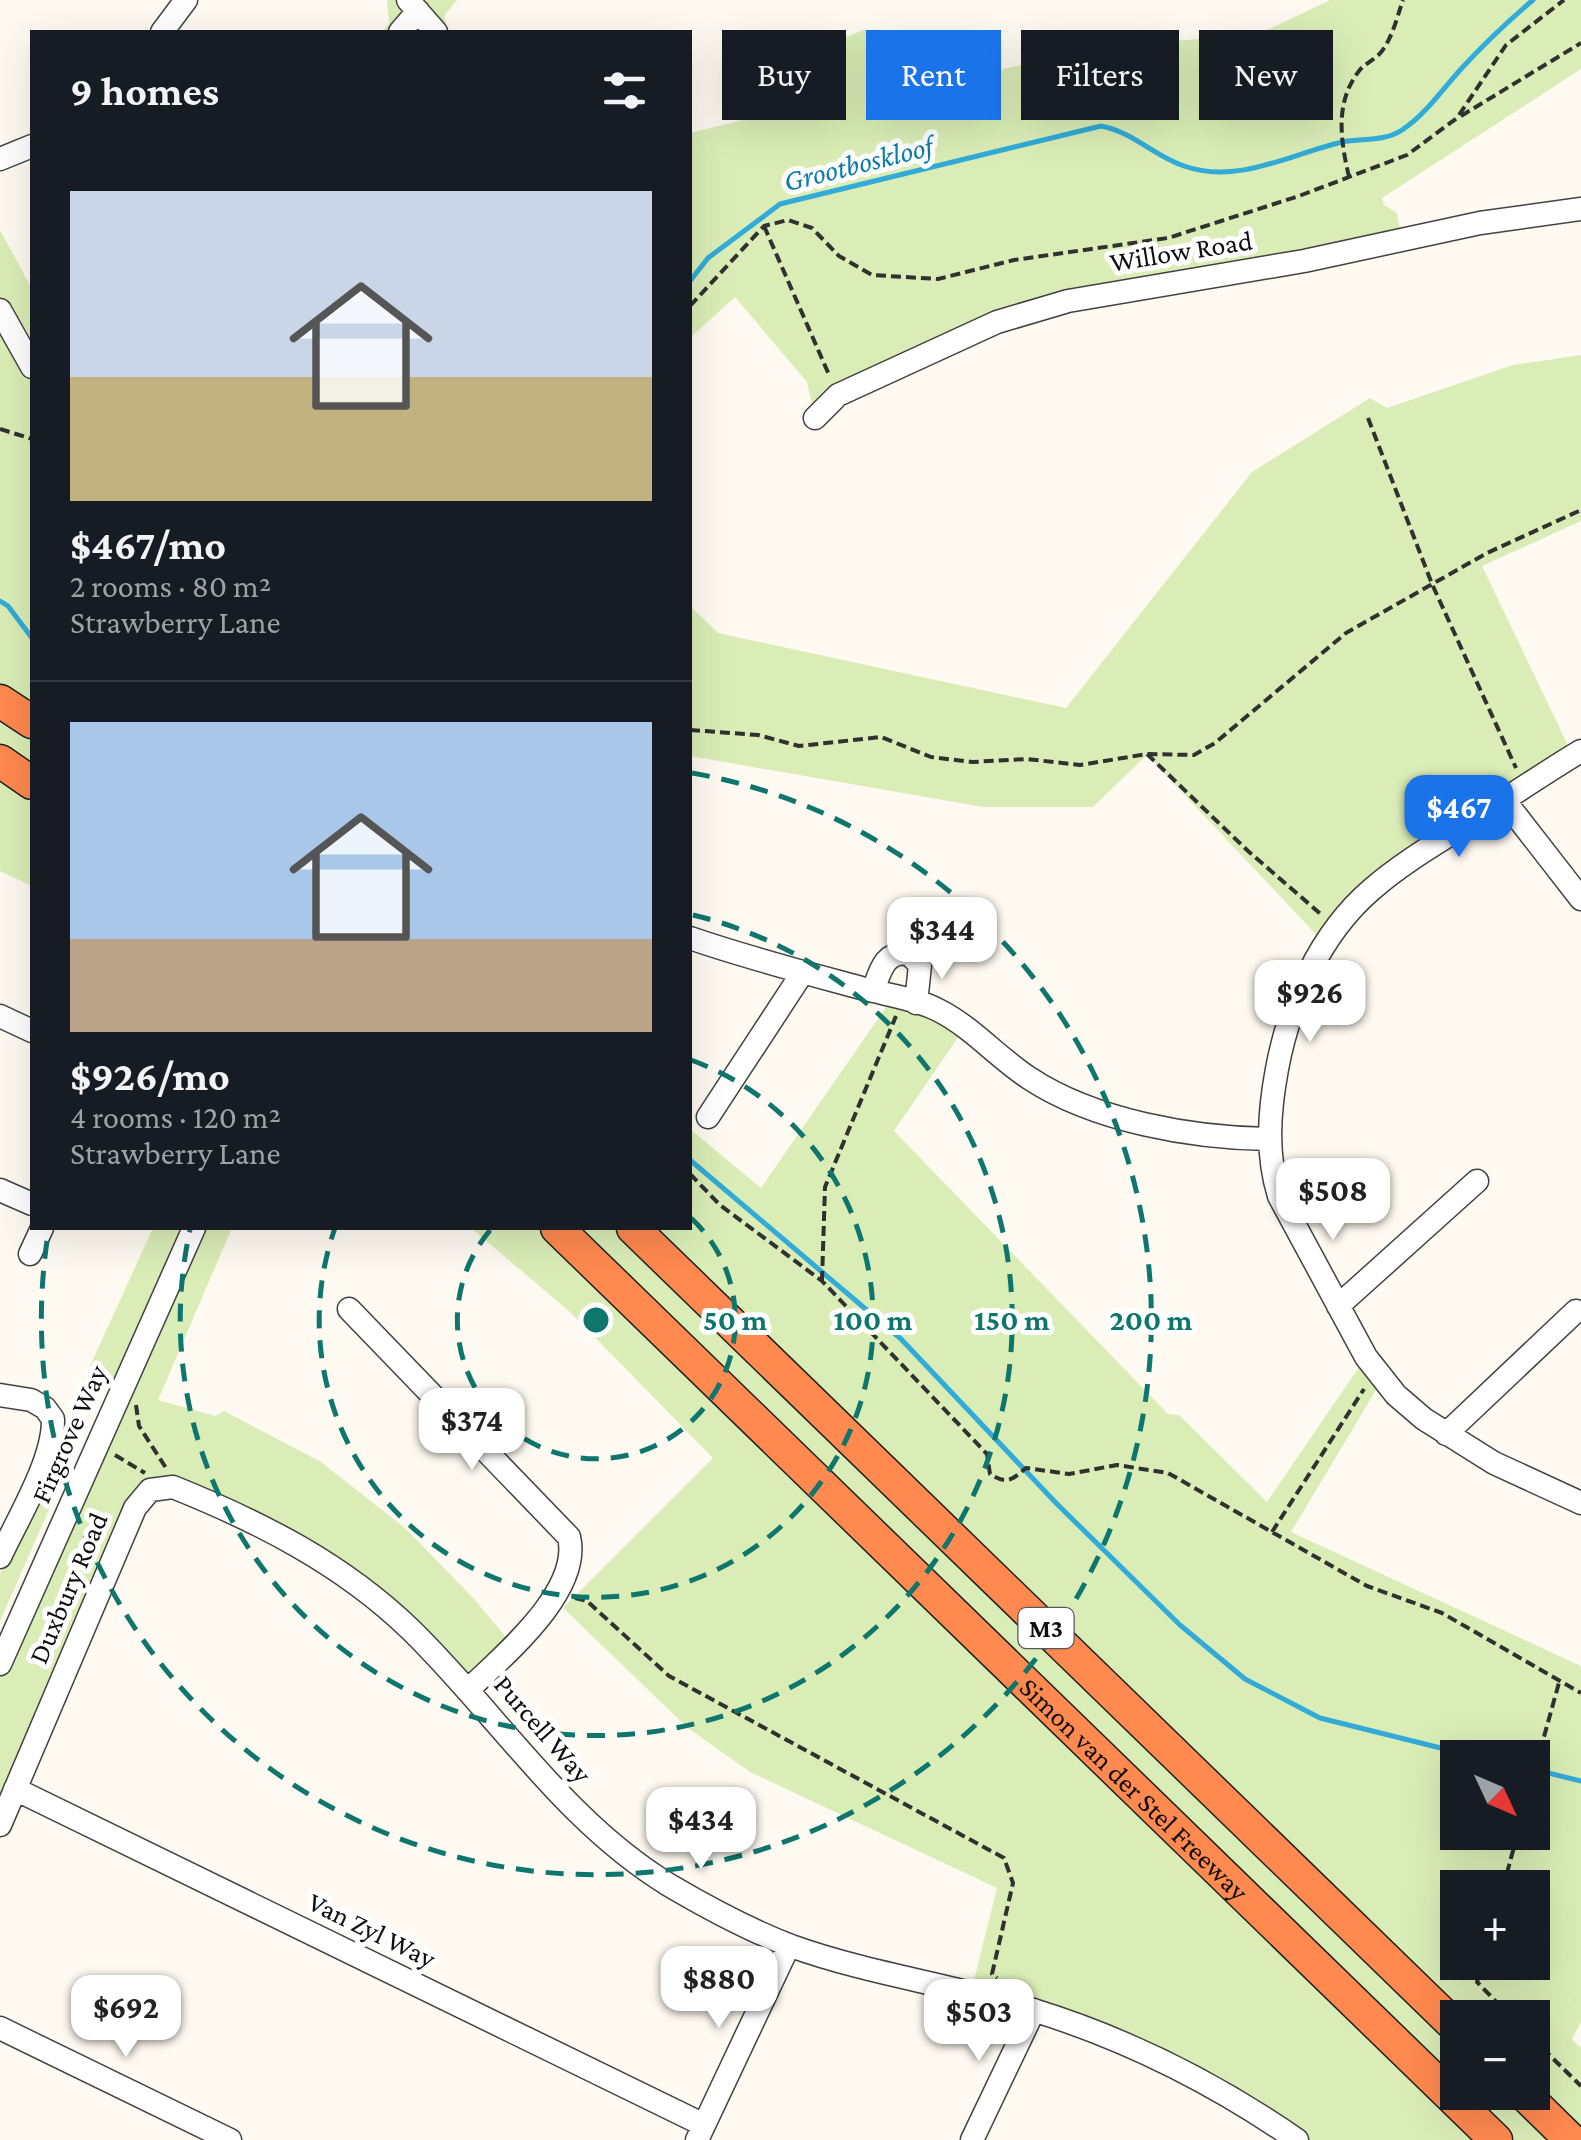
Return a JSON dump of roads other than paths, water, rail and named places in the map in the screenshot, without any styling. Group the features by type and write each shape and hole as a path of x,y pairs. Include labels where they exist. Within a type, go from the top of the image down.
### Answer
{"highway":[{"path":"0,701 30,721"},
{"path":"0,760 30,782"},
{"name":"Simon van der Stel Freeway","path":"559,1230 1496,2140"},
{"name":"Simon van der Stel Freeway","path":"635,1230 1440,2013"},
{"path":"1351,2000 1393,2057 1472,2140"},
{"path":"1540,2110 1570,2140"}],"street":[{"path":"163,30 176,4"},
{"path":"401,30 412,6 434,30"},
{"path":"0,159 30,147"},
{"name":"Willow Road","path":"815,418 838,395 997,322 1068,301 1304,261 1480,223 1581,209"},
{"path":"0,310 30,363"},
{"path":"1581,751 1407,862 1347,915 1310,970 1292,1013 1274,1086 1269,1139 1270,1169 1279,1196 1375,1372 1396,1395 1446,1434 1494,1463 1581,1503"},
{"path":"1504,800 1581,899"},
{"path":"692,939 935,1008 1030,1078 1070,1100 1123,1118 1188,1133 1269,1139"},
{"path":"872,991 886,960 898,952 909,954 920,965 909,1001"},
{"path":"708,1117 803,972"},
{"path":"0,1016 30,1030"},
{"path":"1338,1306 1477,1181"},
{"path":"0,1190 30,1203"},
{"path":"30,1254 41,1230"},
{"name":"Firgrove Way","path":"0,1664 193,1230"},
{"path":"349,1309 569,1537 572,1560 556,1593 512,1646 468,1690"},
{"path":"1446,1434 1576,1311"},
{"path":"0,1396 31,1400 45,1408 53,1419 52,1440 0,1557"},
{"name":"Purcell Way","path":"161,1488 263,1526 346,1576 410,1628 541,1776 602,1837 717,1912 789,1945 1034,2010 1138,2050 1245,2105 1297,2140"},
{"name":"Duxbury Road","path":"0,1825 135,1508 161,1488"},
{"name":"Van Zyl Way","path":"15,1790 700,2132"},
{"path":"700,2132 789,1945"},
{"path":"972,2140 1034,2010"},
{"path":"0,2028 230,2140"}],"waterway":[{"name":"Grootboskloof","path":"692,278 708,258 780,204 1101,126 1123,133 1184,166 1224,172 1264,166 1342,142 1388,136 1418,117 1478,51 1533,0"},
{"path":"0,601 30,635"},
{"path":"692,1162 901,1339 1057,1504 1180,1625 1245,1679 1320,1718 1440,1748"},
{"path":"1550,1773 1581,1781"}]}
